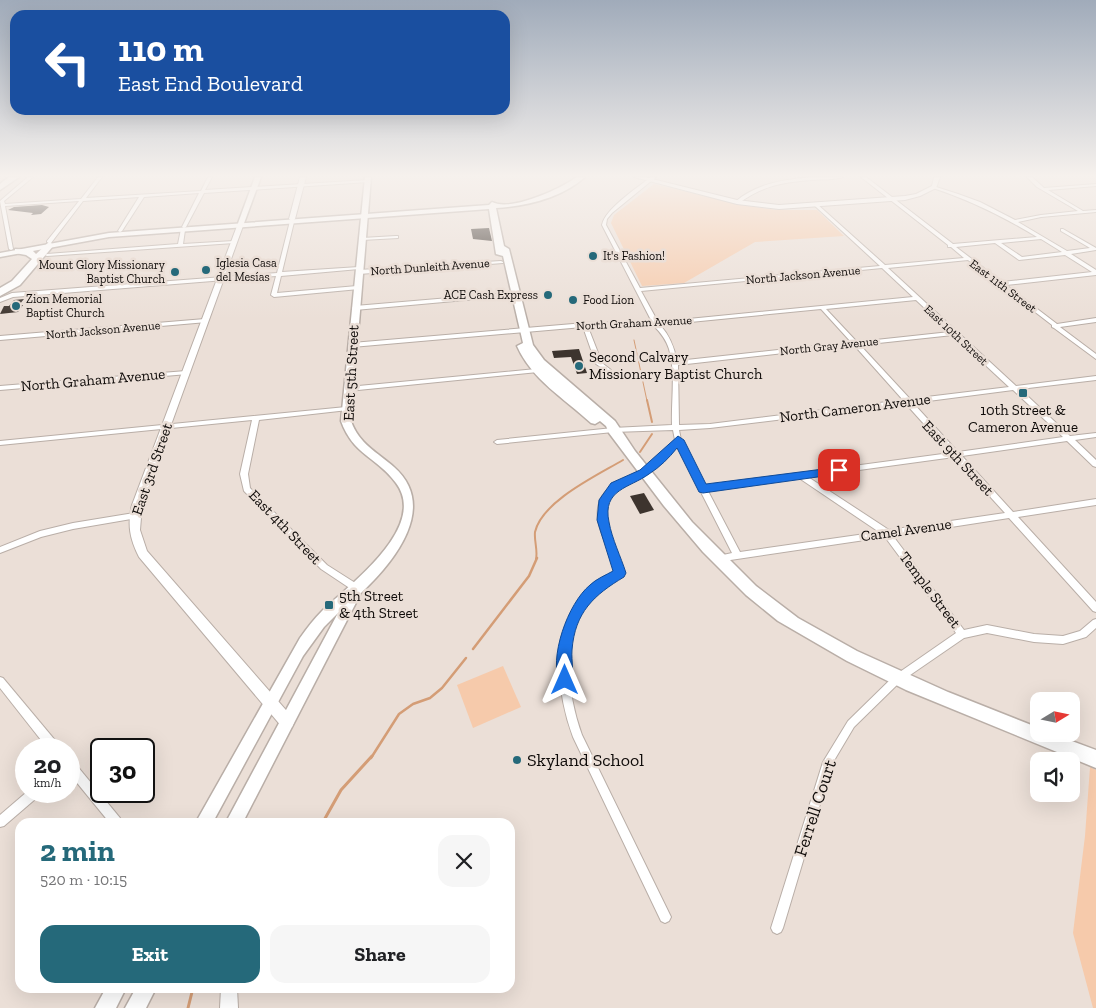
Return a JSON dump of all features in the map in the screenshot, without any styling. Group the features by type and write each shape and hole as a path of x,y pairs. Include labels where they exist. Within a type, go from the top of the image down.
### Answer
{"highway":[{"path":"0,286 14,276 32,256 46,247"},
{"path":"0,293 16,282 46,247"},
{"path":"14,250 29,252 32,256"}],"main road":[{"path":"0,253 46,247 109,235 239,224"},
{"name":"East 5th Street","path":"206,818 270,702 312,631 329,612 357,589 394,546 406,522 409,505 406,490 397,476 351,435 347,425 346,409 364,224"},
{"path":"496,224 508,295 520,331 528,345 540,362 611,424 613,430 644,473 717,559 776,611 816,637 896,679 1096,759"},
{"path":"46,247 120,231 184,228"},
{"path":"501,248 505,249 525,355 536,371 603,427 613,430"},
{"path":"536,371 546,373 568,391 574,390"},
{"name":"East 5th Street","path":"236,818 357,589"},
{"path":"104,1008 113,993"},
{"path":"136,1008 144,993"}],"street":[{"path":"7,224 14,250"},
{"path":"46,247 64,224"},
{"path":"120,231 125,224"},
{"path":"180,246 186,224"},
{"name":"East 3rd Street","path":"240,224 134,516 135,536 143,554 288,722"},
{"path":"291,224 274,295 357,288"},
{"path":"605,224 656,324 666,335 675,363 674,428 678,440 737,555"},
{"name":"East 10th Street","path":"837,224 1096,464"},
{"name":"East 11th Street","path":"921,224 1096,357"},
{"path":"1021,224 1096,273"},
{"path":"1063,230 1095,249"},
{"path":"362,239 396,237"},
{"path":"950,246 1042,238"},
{"path":"46,247 180,246 234,242"},
{"path":"996,242 1021,259 1095,249"},
{"name":"North Jackson Avenue","path":"639,290 967,259"},
{"name":"North Dunleith Avenue","path":"0,300 12,295 221,278 501,262"},
{"path":"1000,284 1096,273"},
{"path":"355,308 508,295"},
{"name":"North Graham Avenue","path":"352,345 585,325 656,324 916,298"},
{"name":"East 9th Street","path":"822,307 1096,608"},
{"path":"1054,326 1096,320"},
{"name":"North Jackson Avenue","path":"0,338 205,321"},
{"path":"585,325 599,364 608,370"},
{"name":"North Gray Avenue","path":"675,363 953,333"},
{"path":"348,389 536,371"},
{"name":"North Graham Avenue","path":"0,388 186,373"},
{"name":"North Cameron Avenue","path":"497,442 613,430 710,426 1096,378"},
{"path":"0,443 346,409"},
{"name":"East 4th Street","path":"256,419 244,474 247,489 324,567 357,589"},
{"path":"703,489 1096,435"},
{"path":"665,917 578,737 568,704 564,664 568,632 577,610 594,589 620,573 602,520 605,500 615,486 644,473 665,456 678,440"},
{"name":"Temple Street","path":"801,476 887,533 962,634"},
{"name":"Camel Avenue","path":"717,559 1096,502"},
{"path":"0,550 40,534 72,526 134,516"},
{"path":"962,634 987,629 1034,638 1063,640 1083,634 1096,623"},
{"name":"Ferrell Court","path":"777,928 828,762 851,724 896,679 962,634"},
{"path":"0,681 47,738"},
{"path":"80,778 113,818"},
{"path":"0,822 22,803"},
{"path":"229,1008 230,993"}],"shaded area":[{"path":"612,224 832,224 844,236 755,242 684,283 642,286"},
{"path":"503,666 521,707 473,728 457,685"},
{"path":"1090,767 1096,770 1096,1008 1093,1008 1073,933 1085,836"}],"building":[{"path":"489,228 492,241 473,239 471,229"},
{"name":"Zion Memorial Baptist Church","path":"24,299 19,305 23,305 18,312 0,314 4,306 9,306 14,300"},
{"name":"Second Calvary Missionary Baptist Church","path":"579,349 587,373 577,374 571,357 554,358 552,351"},
{"path":"644,493 654,510 640,514 630,496"}],"waterway":[{"path":"634,340 647,401"},
{"path":"647,400 652,422"},
{"path":"640,452 652,434"},
{"path":"536,559 535,532 548,510 572,490 623,460"},
{"path":"473,649 529,576 537,558"},
{"path":"371,758 399,714 413,704 430,698 442,688 466,658"},
{"path":"325,818 341,790 372,756"},
{"path":"188,1008 192,993"}],"place":[{"name":"It's Fashion!","path":"593,256"},
{"name":"Iglesia Casa del Mesías","path":"206,270"},
{"name":"Mount Glory Missionary Baptist Church","path":"175,272"},
{"name":"ACE Cash Express","path":"548,295"},
{"name":"Food Lion","path":"573,300"},
{"name":"Zion Memorial Baptist Church","path":"16,306"},
{"name":"Second Calvary Missionary Baptist Church","path":"579,366"},
{"name":"10th Street & Cameron Avenue","path":"1023,393"},
{"name":"5th Street & 4th Street","path":"329,605"},
{"name":"Skyland School","path":"517,760"}],"route":[{"path":"565,680 565,650 572,619 594,589 615,578 620,573 602,520 605,500 611,489 644,473 665,456 678,440 703,489 839,470"}]}
